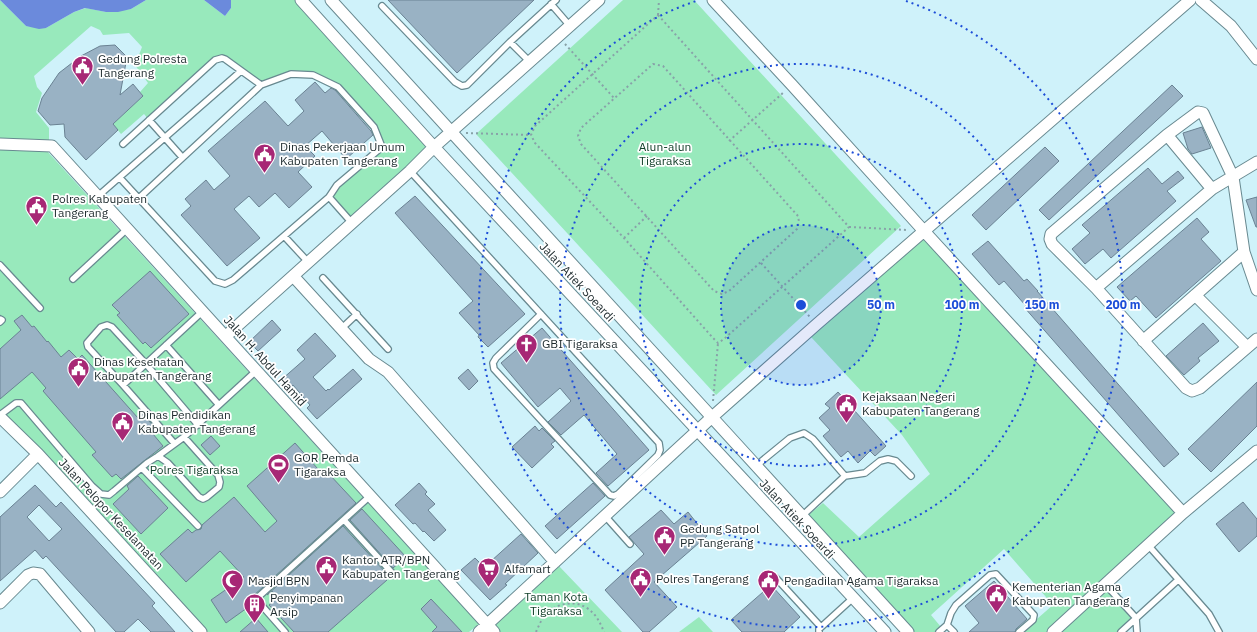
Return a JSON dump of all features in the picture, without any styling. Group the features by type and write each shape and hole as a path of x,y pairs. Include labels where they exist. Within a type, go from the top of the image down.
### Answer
{"street":[{"name":"Jalan Atiek Soeardi","path":"301,0 434,148 885,632"},
{"name":"Jalan Atiek Soeardi","path":"331,0 908,632"},
{"path":"226,336 309,263 451,132 599,0"},
{"path":"713,0 792,84 923,230 1183,513"},
{"path":"487,630 555,562 606,517 712,418 923,230 1190,0"},
{"path":"1200,0 1230,26 1257,59"},
{"path":"1257,290 1244,252 1233,177 1203,113 1198,112 1193,114 1051,234 1050,239 1052,244 1096,288 1186,388 1192,391 1200,388 1257,339"},
{"path":"1167,135 1212,189"},
{"name":"Jalan H. Abdul Hamid","path":"0,144 52,146 370,496 487,630"},
{"path":"1096,288 1212,189 1257,162"},
{"path":"1143,341 1244,252"},
{"path":"294,276 369,359 388,372 555,562"},
{"path":"1195,295 1247,347"},
{"name":"Jalan Pelopor Keselamatan","path":"0,416 38,454 201,632"},
{"path":"1053,632 1148,544 1257,451"},
{"path":"0,492 38,454"},
{"path":"0,603 28,575 33,573 40,574 88,632"}],"lane":[{"path":"382,6 456,82 462,86 467,85 510,42 554,2 570,26"},
{"path":"510,42 530,62"},
{"path":"123,144 215,60 222,58 226,60 261,85"},
{"path":"98,196 241,71"},
{"path":"120,178 215,281 225,284 233,280 284,236 329,196 337,185 382,147 374,127 338,87 313,75 292,74 261,85 139,198"},
{"path":"149,120 182,157"},
{"path":"410,171 541,314 659,443 660,450 658,455 618,494 614,496 610,495 494,369 493,363 496,358 541,314"},
{"path":"329,196 352,223"},
{"path":"74,279 127,229"},
{"path":"284,236 309,263"},
{"path":"0,265 40,308"},
{"path":"323,278 388,349"},
{"path":"123,385 203,311"},
{"path":"341,329 357,314"},
{"path":"174,443 88,347 86,343 101,327 107,325 112,327 198,425"},
{"path":"166,345 220,405"},
{"path":"0,416 16,403 21,403 92,486 101,494 109,495 198,425 256,371"},
{"path":"756,465 790,438 804,433 813,439 845,476"},
{"path":"158,456 168,463 199,497 204,499 207,497 219,487 220,482 218,475 184,436"},
{"path":"802,516 845,476 865,473 880,461 888,459 896,461 911,476"},
{"path":"142,468 198,526"},
{"path":"285,632 256,599 370,496"},
{"path":"606,517 630,544"},
{"path":"344,520 394,575"},
{"path":"1148,544 1208,614 1219,632"},
{"path":"939,632 947,625 951,613 956,605 993,574 996,574 1034,615 1033,620 1019,632"},
{"path":"776,578 820,629 853,598"},
{"path":"1121,632 1178,580"},
{"path":"1105,584 1136,618 1137,632"},
{"path":"947,625 954,632"}],"path":[{"path":"531,136 535,126 658,15 659,0"},
{"path":"658,15 849,227"},
{"path":"558,37 614,98"},
{"path":"653,64 663,66 798,216 798,229 729,291 722,294 714,291 581,144 578,136 580,128 614,98 648,67 653,64"},
{"path":"729,141 792,84"},
{"path":"451,132 531,136"},
{"path":"531,136 535,143 624,238 718,343 712,418"},
{"path":"624,238 647,216"},
{"path":"718,343 849,227 923,230"},
{"path":"761,263 817,324"},
{"path":"536,632 540,622 547,612 558,606 574,603 585,606 593,613 600,622 604,632"}],"green space":[{"path":"0,0 26,26 46,28 74,12 86,8 106,12 131,9 146,0 204,0 225,16 231,8 231,0 301,0 434,147 352,223 329,197 337,185 382,147 374,127 338,87 313,75 292,74 261,85 230,62 219,59 149,120 144,114 121,134 113,124 143,96 140,92 148,83 135,65 142,47 129,33 103,35 100,30 91,26 34,76 37,87 42,93 36,112 49,128 49,145 0,143"},
{"name":"Alun-alun Tigaraksa","path":"623,0 694,0 901,226 716,395 476,134"},
{"name":"Polres Tigaraksa","path":"0,148 46,150 479,624 469,632 202,632 0,414"},
{"path":"924,237 1182,513 1052,632 1022,632 1053,605 1004,549 931,615 941,627 935,632 909,632 806,517 823,503 859,537 930,474 902,435 811,337"},
{"name":"Taman Kota Tigaraksa","path":"558,565 622,632 494,632 489,626"},
{"path":"1106,590 1131,618 1117,632 1061,632"},
{"path":"699,617 713,632 679,632"}],"water":[{"path":"0,0 146,0 131,9 118,12 106,12 85,8 74,12 46,28 39,29 26,26"},
{"path":"204,0 231,0 231,8 225,16"}],"building":[{"path":"388,0 534,0 457,73"},
{"name":"Gedung Polresta Tangerang","path":"115,45 127,57 120,95 133,84 143,96 113,124 118,130 86,160 65,137 64,124 50,125 38,111 42,98 59,73 81,56 100,46"},
{"name":"Dinas Pekerjaan Umum Kabupaten Tangerang","path":"315,82 325,93 331,88 335,90 373,135 346,159 322,131 305,146 315,156 298,172 312,187 289,208 275,193 259,207 249,196 234,209 260,238 227,266 181,215 191,206 185,199 206,180 214,190 230,176 208,151 265,101 288,126 304,111 295,100"},
{"path":"1172,85 1183,96 1049,220 1039,210"},
{"path":"1202,127 1211,148 1192,154 1188,149 1183,133"},
{"path":"1045,147 1059,161 986,230 972,215"},
{"path":"1148,168 1162,184 1178,171 1184,178 1167,191 1176,201 1111,258 1103,249 1085,264 1072,249 1090,233 1082,225"},
{"path":"415,196 525,314 488,347 459,313 473,301 395,213"},
{"path":"1257,197 1257,227 1256,227 1246,200"},
{"path":"1197,218 1209,232 1201,239 1221,261 1156,318 1136,296 1130,301 1117,287"},
{"path":"988,241 1024,281 1027,279 1038,291 1179,454 1164,467 1024,307 1026,306 1004,281 999,285 972,254"},
{"path":"150,271 189,314 151,348 145,342 143,344 117,315 120,313 112,305"},
{"path":"22,315 32,327 34,326 47,342 48,341 61,357 69,350 78,359 82,355 138,418 143,414 157,430 153,434 163,446 121,479 116,474 112,477 92,455 96,452 43,391 46,388 32,372 0,399 0,349 21,330 14,321"},
{"path":"272,320 281,330 258,351 249,342"},
{"path":"1203,323 1219,341 1198,358 1200,361 1184,375 1166,356"},
{"path":"542,328 649,450 608,486 596,473 617,454 584,415 561,435 548,422 571,401 560,388 538,407 501,363"},
{"path":"315,333 336,356 313,377 326,391 353,369 362,379 317,419 307,408 310,405 293,385 288,389 281,380 305,359 297,350"},
{"path":"468,369 478,381 469,390 458,378"},
{"path":"1257,382 1257,426 1211,472 1188,449"},
{"name":"Kejaksaan Negeri Kabupaten Tangerang","path":"838,392 886,446 875,456 870,451 858,463 848,451 841,457 823,436 830,430 819,418 830,408 825,404"},
{"path":"535,426 539,431 542,428 555,441 551,444 554,447 532,468 512,447"},
{"path":"211,436 220,446 210,455 201,445"},
{"path":"295,443 325,477 329,474 356,503 253,596 252,599 254,603 226,623 211,600 244,577 220,551 186,582 160,554 188,529 192,533 201,529 202,525 234,497 265,532 277,521 247,486"},
{"path":"138,476 168,508 141,534 113,504 129,489 127,486"},
{"path":"419,483 427,492 425,494 435,504 428,510 446,530 434,541 415,523 413,524 395,505"},
{"path":"593,483 605,496 557,539 545,526"},
{"path":"35,485 56,507 61,502 155,603 152,606 175,632 151,632 138,619 124,632 116,632 46,556 43,559 35,550 0,581 0,517","holes":["39,505 62,529 49,541 27,517"]},
{"path":"1243,502 1257,519 1257,536 1239,552 1216,524"},
{"path":"362,509 406,557 393,568 350,520"},
{"path":"661,510 674,524 688,512 707,536 654,582 677,607 649,632 643,632 605,590 644,554 629,537"},
{"path":"343,526 387,574 384,577 387,580 328,632 294,632 269,605 278,598 272,591 267,595"},
{"path":"521,534 538,553 490,600 461,570 475,558 482,565 488,560 490,562"},
{"name":"Kementerian Agama Kabupaten Tangerang","path":"994,581 1027,619 1016,629 1015,632 969,632 979,623 965,606"},
{"name":"Pengadilan Agama Tigaraksa","path":"771,585 800,617 784,632 742,632 731,620"},
{"path":"431,599 462,632 432,632 437,627 421,609"},
{"name":"Penyimpanan Arsip","path":"256,618 268,632 240,632"}],"place":[{"name":"Gedung Polresta Tangerang","path":"83,86"},
{"name":"Dinas Pekerjaan Umum Kabupaten Tangerang","path":"264,174"},
{"name":"Polres Kabupaten Tangerang","path":"36,226"},
{"name":"GBI Tigaraksa","path":"526,364"},
{"name":"Dinas Kesehatan Kabupaten Tangerang","path":"78,388"},
{"name":"Kejaksaan Negeri Kabupaten Tangerang","path":"846,424"},
{"name":"Dinas Pendidikan Kabupaten Tangerang","path":"123,442"},
{"name":"GOR Pemda Tigaraksa","path":"279,484"},
{"name":"Gedung Satpol PP Tangerang","path":"665,556"},
{"name":"Kantor ATR/BPN Kabupaten Tangerang","path":"326,586"},
{"name":"Alfamart","path":"489,588"},
{"name":"Polres Tangerang","path":"641,598"},
{"name":"Masjid BPN","path":"233,600"},
{"name":"Pengadilan Agama Tigaraksa","path":"769,600"},
{"name":"Kementerian Agama Kabupaten Tangerang","path":"997,614"},
{"name":"Penyimpanan Arsip","path":"255,624"}]}
